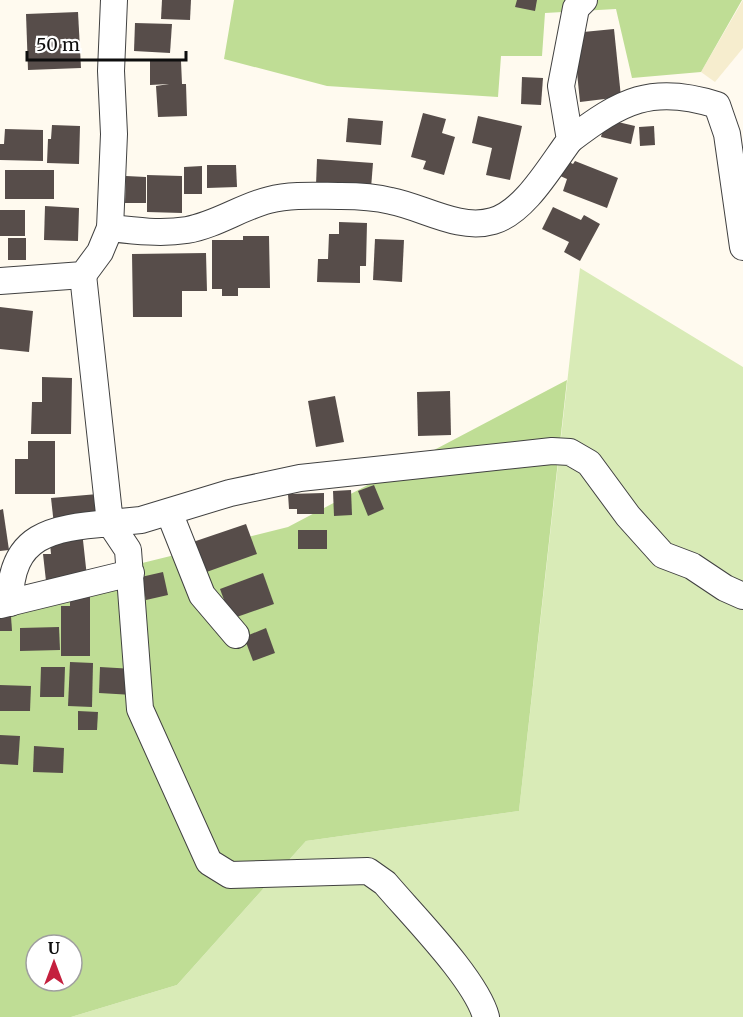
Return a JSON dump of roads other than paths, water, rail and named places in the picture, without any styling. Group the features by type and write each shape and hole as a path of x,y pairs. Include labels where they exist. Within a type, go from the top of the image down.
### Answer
{"street":[{"path":"114,0 111,71 114,134 110,228 100,252 83,275 110,523 128,550 140,709 197,840 209,862 230,875 368,871 385,883 468,981 482,1004 486,1017"},
{"path":"570,140 561,86 576,8 584,0"},
{"path":"110,228 144,232 189,230 269,200 305,195 382,200 474,223 494,221 524,200 545,177 570,140 610,110 651,96 688,95 717,105 727,134 743,247"},
{"path":"0,281 83,275"},
{"path":"131,573 5,604 14,563 26,548 46,533 82,525 141,520 230,493 300,478 552,451 570,452 589,463 628,516 663,555 692,566 743,597"},
{"path":"169,512 202,595 236,635"}]}
